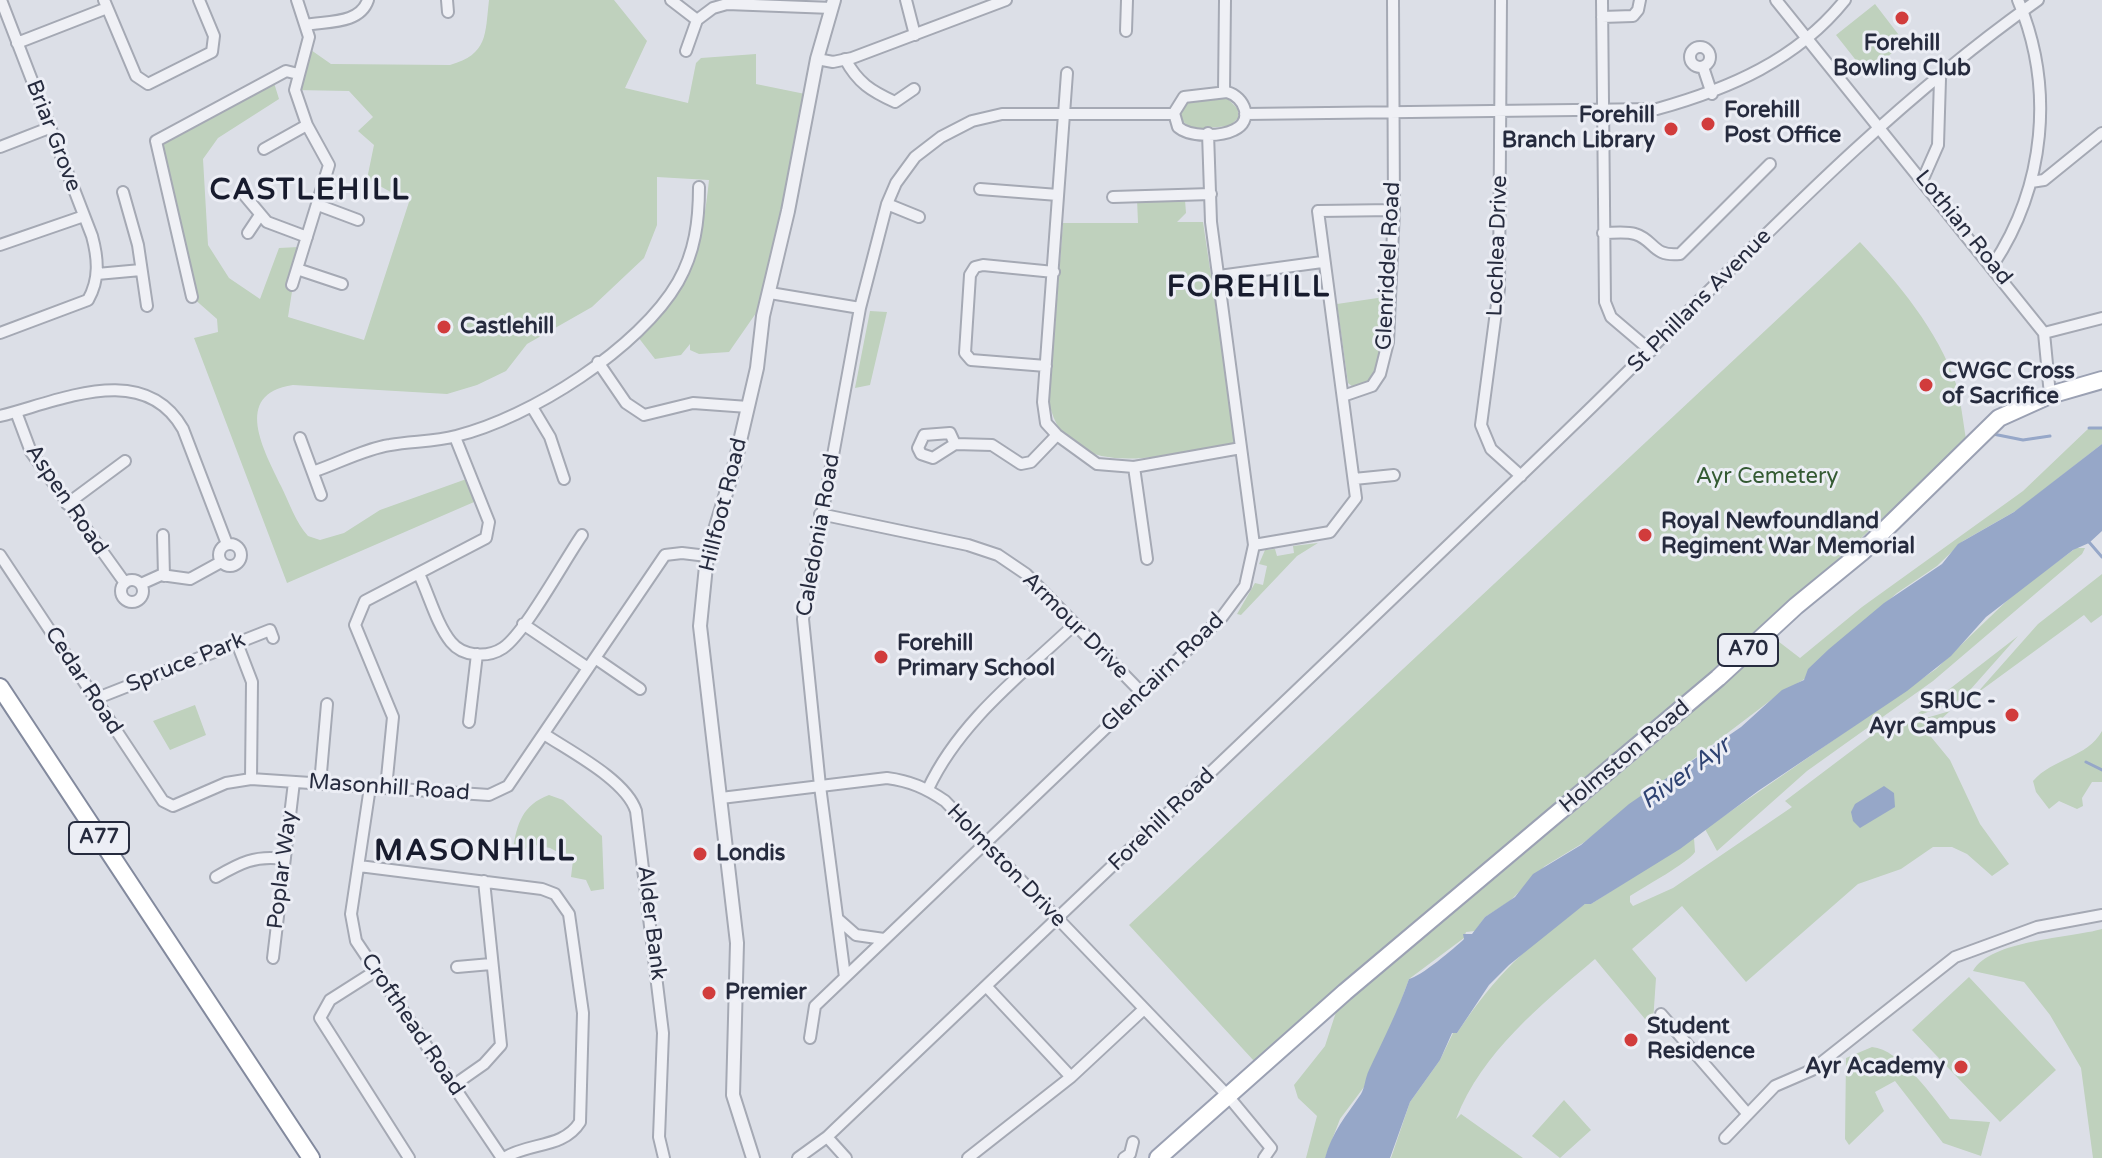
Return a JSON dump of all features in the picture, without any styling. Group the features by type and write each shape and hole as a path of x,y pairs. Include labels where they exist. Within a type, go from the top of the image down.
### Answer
{"main road":[{"name":"Holmston Road","path":"1158,1158 1345,992 1707,688 1796,606 1862,552 1999,418 2050,395 2102,380"},
{"name":"A77","path":"0,687 311,1158"}],"street":[{"name":"Briar Grove","path":"1,0 96,248 97,274"},
{"path":"17,43 105,4 136,76 148,84 212,52 214,36 199,0"},
{"path":"292,285 329,165 307,125 295,90 309,37 297,0"},
{"path":"306,25 354,17 362,12 368,0"},
{"path":"447,0 448,12"},
{"path":"671,0 697,20"},
{"path":"906,0 915,35"},
{"path":"817,59 845,59 1006,0"},
{"path":"1126,31 1127,0"},
{"path":"1224,92 1225,0"},
{"name":"Glenriddel Road","path":"1343,396 1372,386 1384,363 1392,300 1393,0"},
{"name":"Lochlea Drive","path":"1501,0 1499,289 1481,425 1491,449 1521,476"},
{"path":"1602,0 1603,233 1607,311 1651,351"},
{"path":"1602,17 1633,16 1640,0"},
{"name":"Lothian Road","path":"1776,0 1993,265 2044,333"},
{"path":"1245,114 1657,109 1712,94 1763,69 1808,38 1845,0"},
{"name":"St Phillans Avenue","path":"1521,476 1879,125 1940,79 2020,5 2038,0"},
{"path":"686,51 697,20 713,8 727,4 833,4"},
{"name":"Hillfoot Road","path":"753,1158 736,1110 732,1079 737,943 700,626 707,556 748,407 817,59 833,4"},
{"path":"1993,265 2014,229 2031,182 2039,144 2041,97 2036,50 2020,5"},
{"path":"845,59 856,80 867,90 895,102 914,89"},
{"path":"1703,67 1712,94"},
{"path":"192,297 156,141 286,71 298,74"},
{"path":"1068,73 1043,414 1057,435 1097,464 1134,467 1241,448"},
{"path":"1923,179 1938,145 1940,79"},
{"path":"1224,92 1240,99 1245,114 1234,130 1190,134 1182,131 1174,114 1180,100 1189,95 1224,92"},
{"name":"Caledonia Road","path":"845,977 820,786 803,619 860,308 887,204 896,183 915,157 961,126 1002,114 1174,114"},
{"path":"264,149 307,125"},
{"path":"0,147 49,128"},
{"name":"Glencairn Road","path":"810,1038 815,1006 1142,693 1234,603 1245,586 1254,545 1219,276 1208,133"},
{"path":"2031,182 2044,180 2102,133"},
{"path":"1603,233 1633,233 1657,251 1667,255 1680,254 1770,164"},
{"path":"315,471 386,445 455,437 532,407 598,362 644,326 678,281 694,243 699,187"},
{"path":"980,189 1058,195"},
{"path":"241,191 267,222 307,237"},
{"path":"123,192 147,306"},
{"path":"1113,197 1211,194"},
{"path":"887,204 919,217"},
{"path":"318,205 358,220"},
{"path":"1254,545 1330,532 1356,498 1322,262 1318,211 1394,210"},
{"path":"248,233 260,215"},
{"path":"0,245 84,216"},
{"path":"1219,276 1322,262"},
{"path":"1046,366 971,360 968,357 965,353 970,275 975,267 983,265 1054,272"},
{"path":"297,269 342,284"},
{"path":"0,333 80,305 93,292 97,274 141,270"},
{"path":"770,293 860,308"},
{"path":"2050,395 2044,333 2102,318"},
{"path":"598,362 626,403 644,415 693,403 748,407"},
{"path":"0,416 113,388 155,397 176,417 183,429 227,544 238,548 240,559 231,566 221,562"},
{"path":"532,407 550,437 564,479"},
{"name":"Aspen Road","path":"16,412 25,441 125,583"},
{"path":"955,444 992,445 1021,464 1031,462 1057,435"},
{"path":"386,788 393,717 355,625 356,616 365,601 480,543 490,530 455,437"},
{"path":"300,438 315,471 321,495"},
{"path":"67,504 125,461"},
{"path":"1134,467 1147,559"},
{"path":"1354,479 1394,475"},
{"name":"Forehill Road","path":"798,1158 827,1137 1058,920 1521,476"},
{"name":"Armour Drive","path":"820,514 968,545 998,555 1026,574 1142,693"},
{"path":"163,535 164,576"},
{"path":"419,574 450,641 466,652 477,654 501,650 523,624 582,535"},
{"path":"221,562 219,552 227,544"},
{"name":"Masonhill Road","path":"167,805 180,806 210,789 251,779 489,795 508,786 665,555 682,553 707,556"},
{"name":"Cedar Road","path":"0,555 167,805"},
{"path":"141,584 143,595 132,602 122,596 125,583 133,580 141,584 164,576 190,579 221,562"},
{"path":"523,624 588,668"},
{"path":"928,789 942,758 962,732 1074,625"},
{"name":"Spruce Park","path":"95,699 270,630 273,638"},
{"path":"237,643 252,682 251,779"},
{"path":"469,722 477,654"},
{"path":"595,658 640,689"},
{"path":"320,784 327,704"},
{"name":"Alder Bank","path":"544,734 617,784 633,799 663,1033 659,1137 664,1158"},
{"name":"Holmston Drive","path":"721,798 887,778 909,781 928,789 945,801 1228,1096 1271,1148 1264,1158"},
{"name":"Poplar Way","path":"273,958 294,782"},
{"name":"Crofthead Road","path":"370,787 352,929 374,972 503,1158"},
{"path":"216,877 246,859 265,856 284,859"},
{"path":"359,866 542,889 564,903 569,914 583,1013 580,1122 573,1133 562,1140 516,1151 503,1158"},
{"path":"454,1085 484,1064 501,1045 484,881"},
{"path":"1725,1138 1746,1112 1775,1086 1812,1070 1846,1046 1955,957 2037,927 2102,915"},
{"path":"837,918 862,937 884,939"},
{"path":"457,968 491,964"},
{"path":"374,972 330,1000 320,1018 409,1158"},
{"path":"986,986 1071,1077"},
{"path":"968,1158 1071,1077 1144,1009"},
{"path":"1661,1014 1746,1112"},
{"path":"827,1137 846,1158"},
{"path":"1124,1158 1130,1154 1133,1142"}],"green space":[{"path":"489,0 614,0 647,41 625,88 688,103 696,63 701,58 756,54 756,84 810,95 770,293 729,352 699,354 690,350 690,344 681,355 655,359 638,337 670,303 691,267 702,226 709,180 657,177 657,225 644,258 592,307 527,344 506,371 477,385 447,394 293,385 274,391 263,400 258,412 261,441 296,519 308,536 320,540 344,533 380,510 472,477 481,499 287,583 194,338 218,332 217,319 192,297 156,141 271,73 279,99 218,138 203,159 208,245 229,278 260,299 279,248 299,247 288,317 364,340 409,202 367,179 374,145 358,131 373,117 349,91 295,90 295,84 311,50 331,64 450,65 462,60 472,55 482,42"},
{"path":"1875,4 1905,43 1866,73 1836,35"},
{"path":"1227,98 1238,109 1238,118 1230,126 1192,129 1181,120 1181,109 1188,101"},
{"path":"1137,199 1185,200 1186,213 1177,222 1203,222 1236,443 1155,457 1100,456 1077,446 1060,429 1049,402 1063,223 1138,223"},
{"name":"Ayr Cemetery","path":"1860,242 1902,291 1939,345 1956,384 1966,439 1834,564 1698,685 1254,1061 1129,925"},
{"path":"1391,296 1387,336 1379,365 1373,377 1353,387 1348,383 1337,304"},
{"path":"870,311 887,312 870,385 855,388"},
{"path":"2089,428 2102,429 2102,444 2019,509 1963,541 1937,566 1897,593 1812,667 1806,678 1771,700 1583,843 1545,866 1510,901 1485,917 1475,931 1466,932 1464,938 1409,979 1388,1036 1364,1087 1340,1119 1325,1158 1306,1158 1317,1116 1298,1098 1294,1085 1325,1046 1336,1012 1679,724 1774,638 1800,658 1862,607 2023,491"},
{"path":"1318,543 1297,556 1241,615 1237,614 1255,583 1263,585 1267,566 1259,564 1265,550 1275,549 1277,556 1294,553 1293,546"},
{"path":"2076,548 2085,548 2082,554 1933,681 1807,771 1717,851 1705,829 1936,669 2016,592"},
{"path":"2102,574 2102,615 2091,623 2084,615 1976,694 2038,624"},
{"path":"2018,636 1962,699 1912,718"},
{"path":"195,705 206,735 170,750 153,721"},
{"path":"1950,711 1927,732 1950,760 1980,824 2009,864 1992,876 1967,854 1952,847 1933,847 1901,869 1858,884 1746,982 1682,906 1632,949 1656,978 1653,1022 1650,1025 1595,959 1515,1031 1481,1072 1456,1119 1461,1114 1523,1158 1391,1158 1410,1102 1440,1060 1453,1033 1457,1033 1500,977 1546,933 1585,904 1591,904 1694,838 1695,852 1691,857 1630,896 1630,902 1633,906 1673,888 1792,807 1785,801 1875,733"},
{"path":"2102,731 2102,782 2092,782 2082,798 2083,806 2077,809 2059,801 2049,809 2036,792 2033,781 2050,767 2088,747"},
{"path":"549,795 563,800 602,836 604,889 591,891 586,880 571,877 573,860 550,848 529,844 525,850 513,849 522,816 533,804"},
{"path":"2102,929 2102,1158 2093,1158 2081,1068 2050,1015 2024,982 1973,971 1982,961 2013,946"},
{"path":"1969,977 2056,1070 2000,1122 1912,1030"},
{"path":"1872,1047 1894,1056 1905,1065 1950,1119 1990,1122 1981,1156 1943,1143 1895,1081 1875,1092 1884,1111 1849,1145 1845,1139 1846,1058"},
{"path":"1564,1100 1591,1130 1560,1158 1532,1136"}],"water":[{"name":"River Ayr","path":"2102,444 2102,531 2089,543 2073,550 1986,617 1951,656 1907,691 1758,791 1680,849 1591,904 1585,904 1509,965 1489,985 1457,1033 1452,1033 1440,1060 1410,1102 1390,1158 1325,1158 1336,1132 1362,1091 1409,979 1453,949 1464,939 1463,934 1472,934 1485,917 1515,897 1533,874 1581,845 1629,804 1741,727 1782,690 1804,680 1808,669 1829,649 1884,603 1942,564 1958,544 2014,512"},
{"path":"1884,786 1894,793 1895,807 1860,828 1853,821 1851,812 1855,804"}],"waterway":[{"path":"2089,428 2102,428"},
{"path":"1993,434 2023,440 2050,436"},
{"path":"2089,542 2102,557"},
{"path":"2086,762 2102,770"}],"place":[{"name":"Forehill Bowling Club","path":"1902,18"},
{"name":"Forehill Post Office","path":"1708,124"},
{"name":"Forehill Branch Library","path":"1671,129"},
{"name":"Castlehill","path":"444,327"},
{"name":"CWGC Cross of Sacrifice","path":"1926,385"},
{"name":"Royal Newfoundland Regiment War Memorial","path":"1645,535"},
{"name":"Forehill Primary School","path":"881,657"},
{"name":"SRUC - Ayr Campus","path":"2012,715"},
{"name":"Londis","path":"700,854"},
{"name":"Premier","path":"709,993"},
{"name":"Student Residence","path":"1631,1040"},
{"name":"Ayr Academy","path":"1961,1067"}],"district":[{"name":"CASTLEHILL","path":"310,191"},
{"name":"FOREHILL","path":"1249,288"},
{"name":"MASONHILL","path":"475,852"}]}
